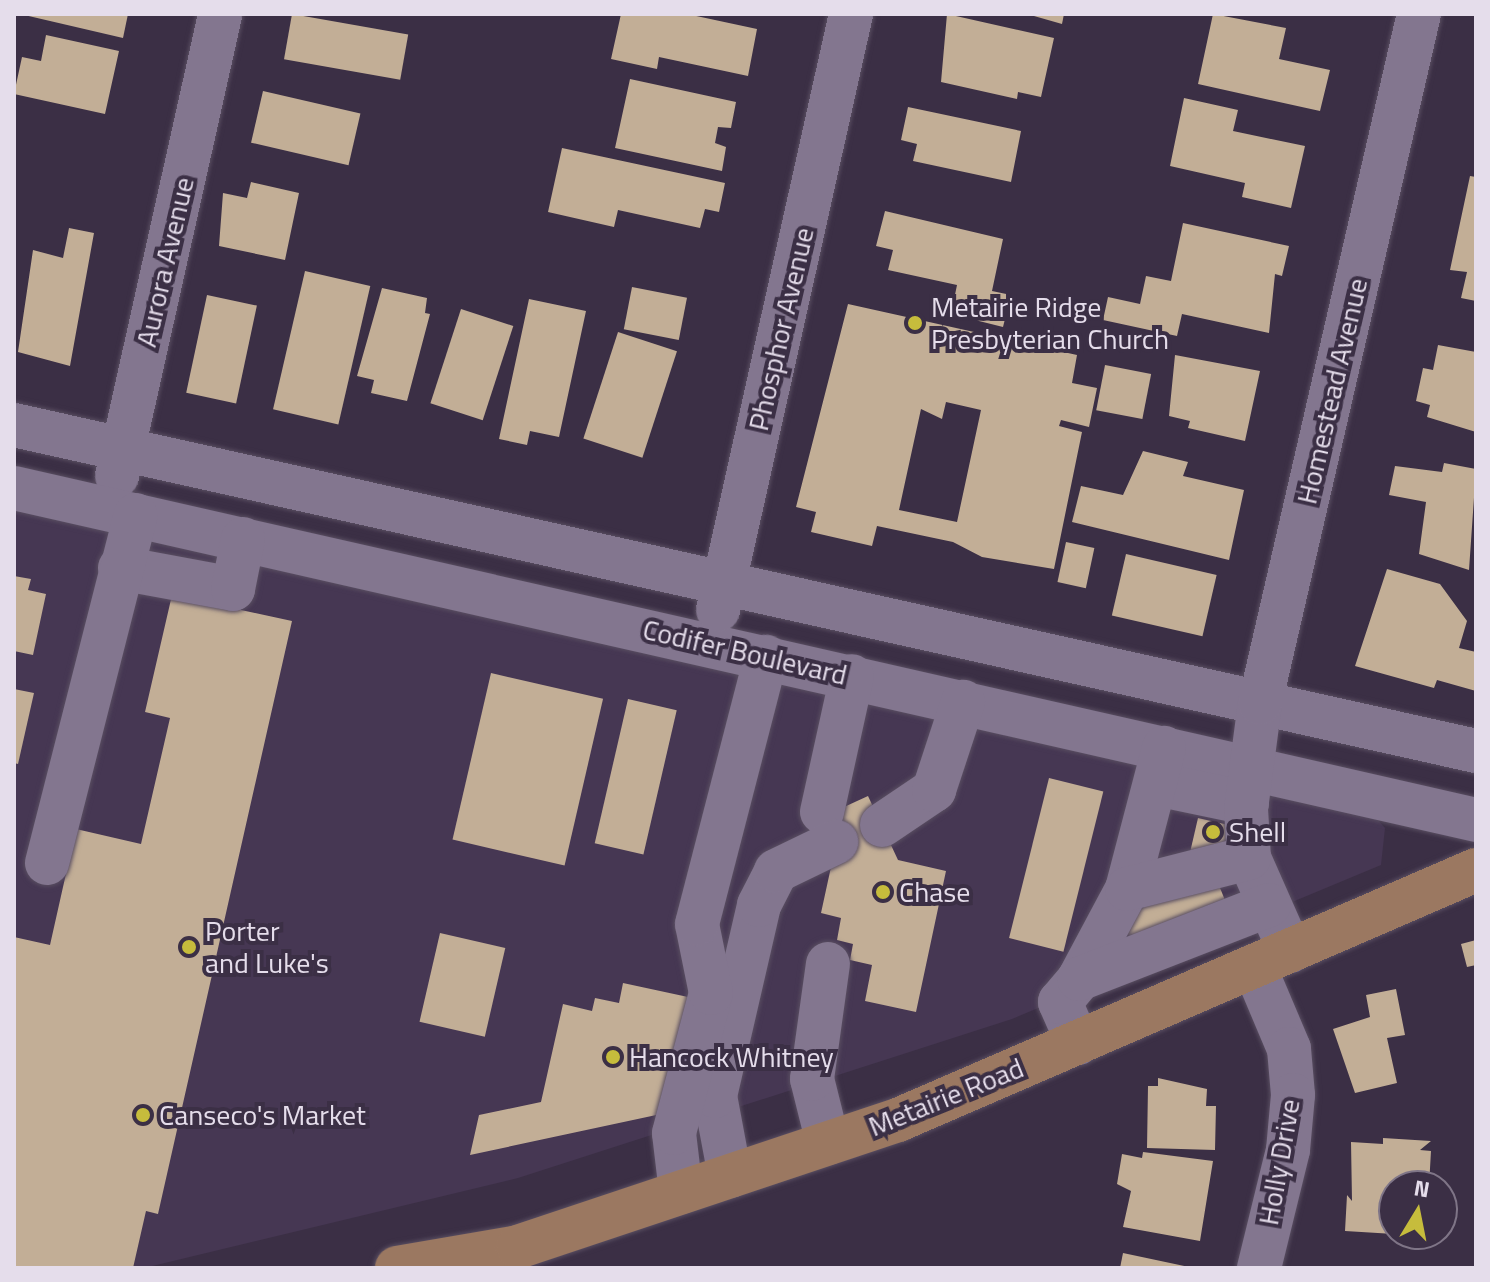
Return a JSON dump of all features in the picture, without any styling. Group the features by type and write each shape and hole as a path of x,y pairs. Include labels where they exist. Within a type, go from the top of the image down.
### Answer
{"main road":[{"name":"Metairie Road","path":"397,1268 518,1247 828,1143 1078,1043 1476,870"}],"street":[{"name":"Aurora Avenue","path":"47,863 120,568 123,449 220,14"},
{"name":"Phosphor Avenue","path":"710,644 851,14"},
{"name":"Homestead Avenue","path":"1249,858 1251,786 1260,703 1419,14"},
{"path":"14,425 1476,751"},
{"name":"Codifer Boulevard","path":"14,488 963,702 1160,766 1251,786 1476,820"},
{"path":"120,568 233,589 243,539"},
{"path":"681,1192 674,1133 711,993 697,924 766,657"},
{"path":"730,1176 715,1096 766,885 776,871 829,827 852,676"},
{"path":"899,815 944,770 963,702"},
{"path":"1078,1043 1060,1002 1079,979 1127,889 1160,766"},
{"path":"1127,889 1249,858"},
{"name":"Holly Drive","path":"1249,858 1269,905 1272,959 1289,1049 1293,1095 1288,1150 1259,1268"},
{"path":"1079,979 1269,905"},
{"path":"828,964 812,1079 828,1143"}],"shaded area":[{"path":"14,505 1368,809 1385,828 1381,865 1012,1019 518,1178 144,1268 14,1268"}],"building":[{"path":"20,14 128,14 123,38"},
{"path":"292,14 408,34 400,80 284,59"},
{"path":"621,14 687,14 757,29 748,76 659,57 657,69 611,59"},
{"path":"947,14 1054,38 1041,97 1018,92 1017,99 941,82"},
{"path":"1027,14 1064,14 1062,24"},
{"path":"1213,14 1286,28 1279,59 1330,70 1320,111 1198,84"},
{"path":"46,35 119,51 105,114 14,94 22,57 41,61"},
{"path":"630,79 736,102 731,128 718,127 715,143 726,147 722,171 615,148"},
{"path":"263,91 360,113 349,165 251,143"},
{"path":"1184,98 1238,110 1233,131 1305,146 1291,208 1242,197 1245,183 1170,166"},
{"path":"908,107 1021,131 1011,182 913,161 917,144 901,140"},
{"path":"562,148 725,183 719,212 705,209 700,228 618,210 614,227 548,212"},
{"path":"1470,176 1476,177 1476,301 1461,298 1467,272 1450,270"},
{"path":"251,182 299,193 285,260 219,246 223,193 247,198"},
{"path":"885,211 1003,239 992,291 1011,295 1003,327 951,314 957,285 888,270 893,250 876,246"},
{"path":"1183,223 1289,246 1282,276 1275,274 1269,333 1182,314 1177,336 1103,320 1108,297 1140,304 1146,276 1171,281"},
{"path":"69,228 94,233 70,366 18,352 33,250 63,258"},
{"path":"305,271 370,286 338,424 273,409"},
{"path":"632,287 687,298 679,340 624,329"},
{"path":"382,288 427,298 425,313 430,314 407,401 371,393 374,380 357,376"},
{"path":"207,295 257,306 236,403 186,393"},
{"path":"529,299 586,311 559,437 530,431 527,445 499,439"},
{"path":"848,304 1077,355 1072,383 1097,388 1089,427 1061,420 1059,426 1082,432 1054,569 982,557 953,542 877,526 872,546 811,532 816,512 796,507","holes":["946,402 981,410 957,522 899,510 921,409 942,419"]},
{"path":"461,309 513,326 483,420 430,403"},
{"path":"618,332 677,351 642,458 583,439"},
{"path":"1438,345 1476,352 1476,432 1427,417 1430,405 1416,401 1423,368 1433,370"},
{"path":"1175,355 1260,371 1245,441 1188,428 1190,421 1169,416"},
{"path":"1105,365 1151,374 1142,419 1096,410"},
{"path":"1143,451 1188,462 1183,476 1244,490 1229,560 1072,522 1081,486 1123,495"},
{"path":"1444,463 1476,469 1469,570 1419,554 1426,502 1389,495 1395,466 1442,472"},
{"path":"1066,542 1094,548 1086,588 1057,582"},
{"path":"1126,554 1217,575 1202,636 1112,615"},
{"path":"1387,569 1440,584 1467,621 1459,648 1476,652 1476,691 1437,680 1434,688 1355,666"},
{"path":"14,576 31,579 28,590 46,594 33,655 14,651"},
{"path":"172,595 292,621 158,1214 146,1211 133,1268 14,1268 14,937 50,945 76,829 141,844 170,718 145,712"},
{"path":"491,673 603,699 565,865 453,840"},
{"path":"14,689 34,693 18,764 14,763"},
{"path":"628,699 677,710 643,854 595,843"},
{"path":"1049,778 1103,792 1063,952 1009,938"},
{"name":"Chase","path":"868,796 898,860 946,871 916,1012 865,1001 872,965 850,960 853,944 837,940 841,918 821,913 844,807"},
{"path":"1198,818 1233,826 1225,863 1189,855"},
{"path":"1216,878 1230,912 1134,951 1121,917"},
{"path":"440,933 505,948 485,1037 420,1022"},
{"path":"1476,940 1476,965 1467,967 1461,944"},
{"name":"Hancock Whitney","path":"623,983 688,997 661,1114 470,1155 479,1115 541,1102 563,1004 592,1011 595,998 619,1003"},
{"path":"1396,989 1405,1035 1387,1038 1397,1083 1355,1093 1333,1029 1370,1017 1366,995"},
{"path":"1158,1078 1207,1089 1206,1106 1216,1106 1215,1150 1147,1148 1148,1086 1158,1086"},
{"path":"1383,1138 1431,1141 1420,1150 1431,1151 1430,1170 1378,1170 1378,1233 1345,1231 1347,1195 1352,1201 1351,1142 1383,1144"},
{"path":"1143,1152 1213,1161 1200,1241 1123,1227 1131,1191 1117,1184 1122,1154 1142,1158"},
{"path":"1123,1253 1189,1267 1120,1268"}],"place":[{"name":"Metairie Ridge Presbyterian Church","path":"915,323"},
{"name":"Shell","path":"1213,832"},
{"name":"Chase","path":"883,892"},
{"name":"Porter and Luke's","path":"189,947"},
{"name":"Hancock Whitney","path":"613,1057"},
{"name":"Canseco's Market","path":"143,1115"}]}
